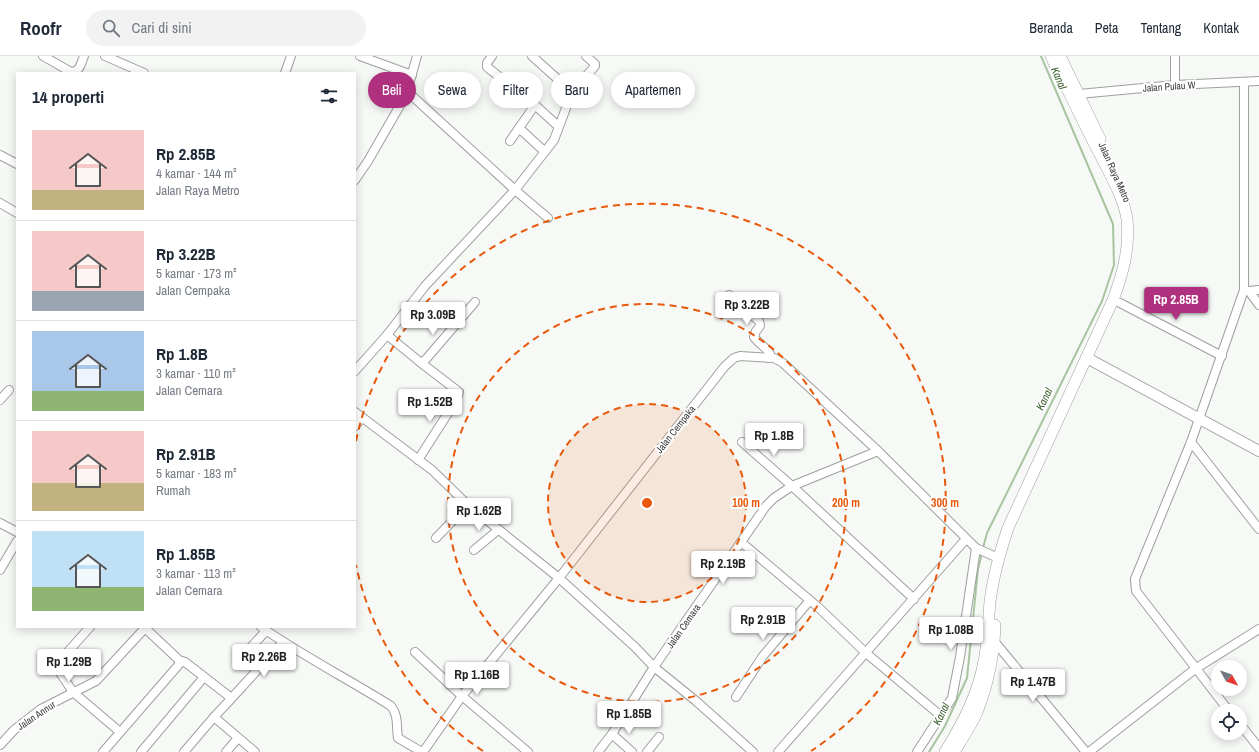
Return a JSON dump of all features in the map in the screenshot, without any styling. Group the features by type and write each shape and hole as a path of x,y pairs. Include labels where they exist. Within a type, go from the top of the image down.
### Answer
{"highway":[{"path":"1051,56 1075,96"},
{"path":"954,752 976,713 985,692 994,641 996,602 1000,577 1014,531 1090,359 1122,277 1126,258 1128,238 1127,218 1122,202 1094,133 1075,96 1060,56"},
{"name":"Jalan Raya Metro","path":"1090,359 1120,303 1133,259 1135,237 1133,217 1120,178 1094,133"},
{"path":"945,752 959,731 969,710 982,672 996,557 1015,514 1090,359"}],"main road":[{"path":"1090,359 1259,451"}],"street":[{"path":"43,56 71,72 74,72 79,69 84,56"},
{"path":"105,56 142,72"},
{"path":"285,72 290,56"},
{"path":"360,56 404,72"},
{"path":"413,72 417,56"},
{"path":"492,56 487,63 487,67 493,72"},
{"path":"532,56 551,73"},
{"path":"586,56 595,64 590,72"},
{"path":"1174,56 1175,85"},
{"name":"Jalan Pulau W","path":"1075,96 1175,85 1259,81"},
{"path":"1224,704 1136,591 1135,579 1192,442 1246,291 1244,82"},
{"path":"416,98 515,190 548,218"},
{"path":"357,175 399,108"},
{"path":"510,141 533,108"},
{"path":"538,108 558,126"},
{"path":"356,369 387,335 425,286 515,190 554,140 565,108"},
{"path":"519,128 544,151"},
{"path":"0,155 16,163"},
{"path":"0,203 16,209"},
{"path":"1246,291 1259,290"},
{"path":"1246,291 1259,305"},
{"path":"729,295 759,321 760,326 754,337 770,354 768,358"},
{"path":"420,362 423,362 427,358 475,302"},
{"path":"1120,303 1222,356"},
{"path":"387,335 459,392 457,399 418,460"},
{"name":"Jalan Cempaka","path":"423,752 462,696 558,578 725,366 734,358 740,356 768,358 779,360 783,363 878,451 966,539 978,549 996,557"},
{"path":"0,400 8,390"},
{"path":"356,413 432,470 468,505 558,578 635,647 654,667 696,701 753,752"},
{"path":"356,425 362,418"},
{"path":"742,442 792,486 914,599"},
{"path":"1192,442 1259,529"},
{"name":"Jalan Cemara","path":"598,752 612,734 654,667 766,506 774,498 792,486 878,451"},
{"path":"436,538 468,505"},
{"path":"0,523 16,531"},
{"path":"474,550 498,530"},
{"path":"778,752 966,539"},
{"path":"741,542 810,600 866,653 941,716"},
{"path":"0,570 16,543"},
{"path":"917,752 952,698 955,689 978,549"},
{"path":"736,697 763,656 810,600"},
{"path":"89,628 57,666 59,672 73,692 120,732"},
{"name":"Jalan Annur","path":"0,745 14,730 42,709 73,692 92,684 100,678 145,628"},
{"path":"147,628 180,662 186,662 230,697 229,701"},
{"path":"239,660 263,629 391,706 397,717 398,738 423,752"},
{"path":"994,641 1087,752 1196,669 1259,629"},
{"path":"184,752 283,642"},
{"path":"415,652 462,696 528,752"},
{"path":"103,752 180,662"},
{"path":"141,752 204,677"},
{"path":"214,717 255,752"},
{"path":"1247,733 1259,748"},
{"path":"612,734 632,752"},
{"path":"647,752 659,737"},
{"path":"226,752 238,738"}],"waterway":[{"name":"Kanal","path":"983,548 987,533 1102,301 1114,265 1113,224 1041,56"},
{"name":"Kanal","path":"929,752 945,726 967,678 978,569 982,553"}]}
